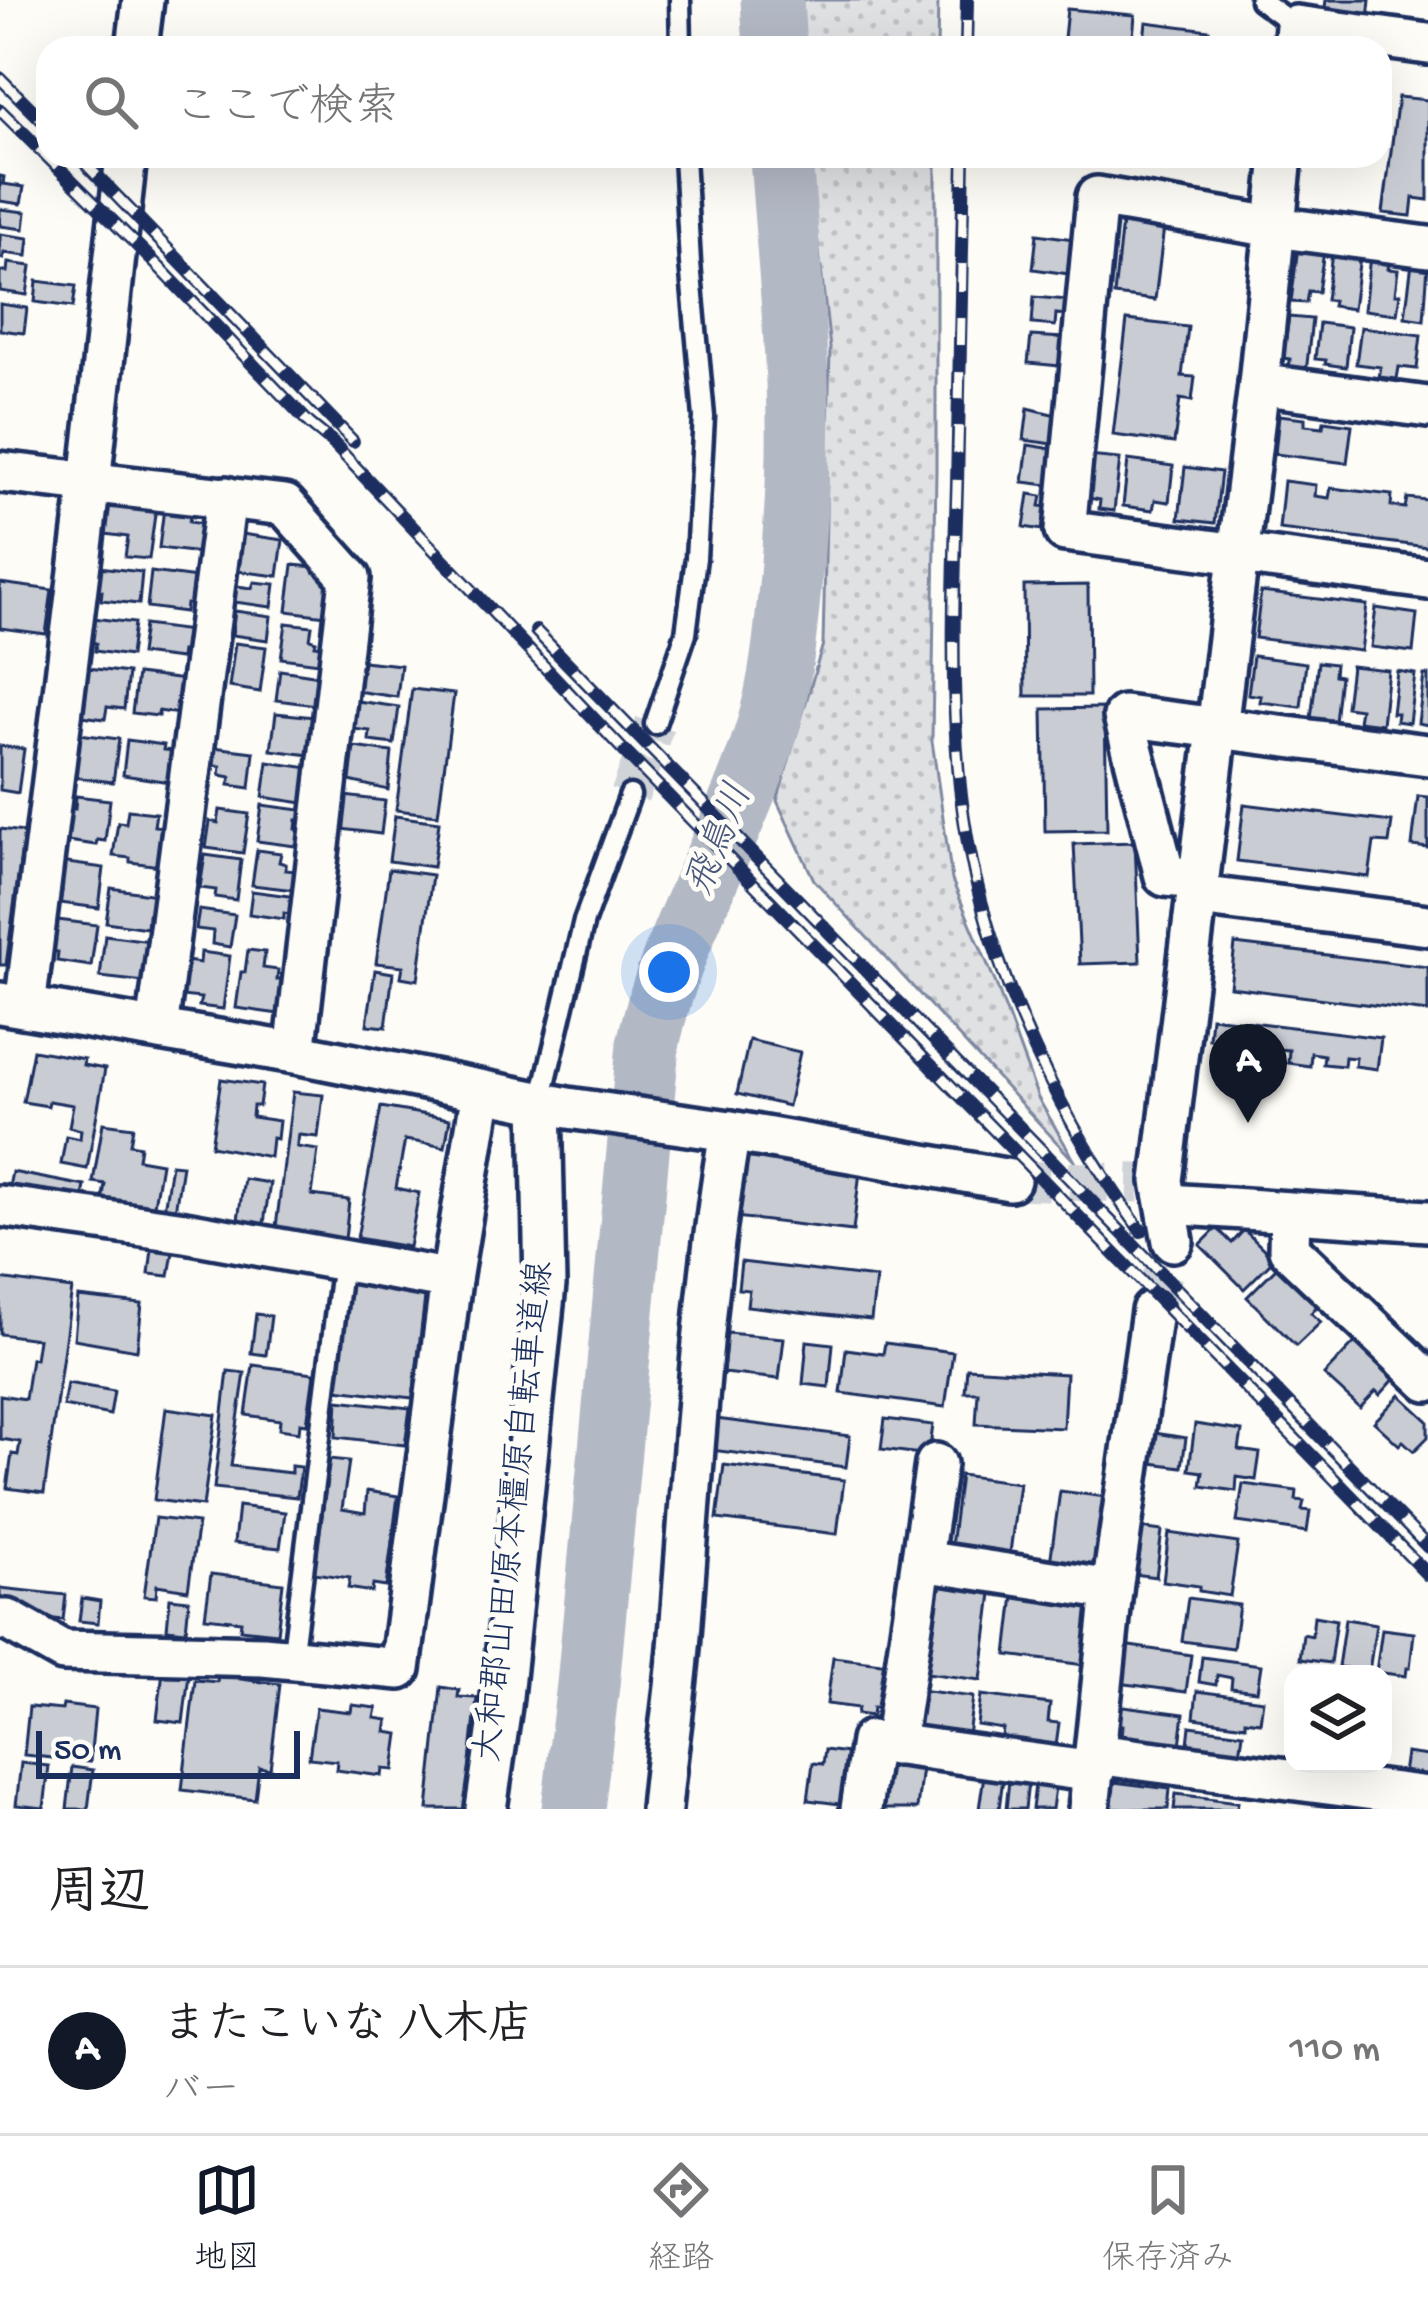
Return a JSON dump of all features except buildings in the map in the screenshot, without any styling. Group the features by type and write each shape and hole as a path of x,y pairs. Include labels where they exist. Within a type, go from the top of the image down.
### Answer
{"street":[{"path":"138,36 142,0"},
{"path":"1300,36 1386,19 1428,44"},
{"path":"125,168 90,482 13,1005 554,1104 1010,1180"},
{"path":"1281,168 1161,1202 1428,1221"},
{"path":"1428,247 1097,197 1065,531 1428,579"},
{"path":"1259,384 1428,407"},
{"path":"0,472 285,505 350,578 295,1053"},
{"path":"157,1029 226,497"},
{"path":"1428,755 1124,716 1165,876 1198,887 1428,925"},
{"path":"0,1620 63,1651 292,1659 400,1669 451,1280 482,1090"},
{"name":"大和郡山田原本橿原自転車道線","path":"487,1809 545,1285 554,1104"},
{"path":"661,1809 680,1639 722,1130"},
{"path":"0,1206 184,1232 451,1280"},
{"path":"1290,1214 1288,1249 1428,1382"},
{"path":"1093,1778 1112,1590 1152,1311"},
{"path":"894,1745 936,1464"},
{"path":"922,1561 1112,1590"},
{"path":"861,1809 871,1742 1093,1778 1428,1797"}],"lane":[{"path":"680,0 681,36"},
{"path":"1260,0 1294,36"},
{"path":"655,724 686,633 696,558 704,417 685,168"},
{"name":"大和郡山田原本橿原自転車道線","path":"554,1104 584,921 630,795"},
{"path":"292,1659 342,1261"}],"shaded area":[{"path":"794,0 938,0 937,36 796,36"},
{"path":"809,168 936,168 932,741 952,880 1038,1098 1076,1163 814,880 777,801 823,644 830,348"}],"waterway":[{"name":"飛鳥川","path":"772,0 774,36"},
{"name":"飛鳥川","path":"573,1809 648,1045 672,964 753,769 772,710 783,653 798,440 782,168"}],"tunnel":[{"path":"630,795 655,724"},
{"path":"1010,1180 1139,1183"},
{"path":"1152,1311 1173,1241"}],"railway":[{"path":"966,36 967,0"},
{"path":"0,78 36,114"},
{"path":"0,110 36,146"},
{"path":"59,168 331,441 626,753 1428,1575"},
{"path":"90,168 353,441"},
{"path":"964,168 954,674 960,787 969,846 982,905 1022,1020 1076,1130 1141,1231"},
{"path":"536,631 1428,1547"}],"place":[{"name":"またこいな 八木店","path":"1248,1123"}]}
